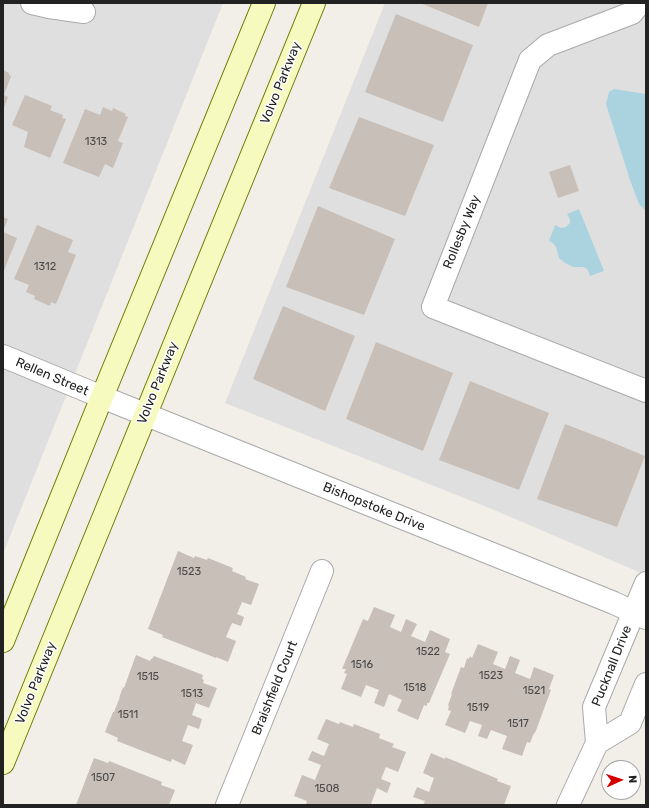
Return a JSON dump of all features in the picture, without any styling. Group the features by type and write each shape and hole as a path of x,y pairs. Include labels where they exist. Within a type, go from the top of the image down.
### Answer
{"main road":[{"path":"3,641 264,3"},
{"name":"Volvo Parkway","path":"3,763 314,3"}],"street":[{"path":"32,3 84,12"},
{"name":"Rollesby Way","path":"640,3 632,12 548,45 530,60 433,307 646,391"},
{"name":"Rellen Street","path":"3,356 102,397"},
{"name":"Bishopstoke Drive","path":"102,397 146,416 614,603 640,615"},
{"name":"Braishfield Court","path":"227,805 322,571"},
{"path":"640,615 646,583"},
{"name":"Pucknall Drive","path":"568,805 597,743 594,706 640,615"},
{"path":"597,743 630,723 646,684"}],"shaded area":[{"path":"3,3 223,3 3,554"},
{"path":"385,3 646,3 646,575 492,509 225,403"}],"water":[{"path":"614,89 646,94 646,211 639,204 630,180 606,104 609,92"},
{"path":"579,209 604,271 590,276 588,270 584,267 573,267 559,258 556,247 549,241 555,225 561,228 566,227 570,223 570,219 567,214"}],"building":[{"path":"420,3 488,3 479,27"},
{"path":"396,14 473,45 443,122 365,92"},
{"path":"3,70 11,76 4,95 8,97 3,110"},
{"path":"25,95 52,106 50,110 63,115 62,118 66,119 50,158 24,147 28,132 12,125"},
{"path":"103,107 112,111 113,108 126,114 125,116 128,117 118,141 123,143 113,168 105,164 99,177 63,163 85,109 100,115"},
{"path":"359,117 434,145 405,216 329,188"},
{"path":"570,165 579,191 558,198 549,172"},
{"path":"318,206 395,239 364,315 286,287"},
{"path":"3,217 8,219 3,231"},
{"path":"37,225 73,240 68,252 76,255 56,304 51,302 50,306 34,299 35,296 26,292 29,285 14,279"},
{"path":"3,232 17,238 3,273"},
{"path":"283,306 355,336 325,411 253,379"},
{"path":"376,342 453,373 423,451 346,419"},
{"path":"470,381 549,413 519,490 439,460"},
{"path":"565,424 645,456 617,527 537,499"},
{"path":"178,551 194,558 195,556 207,560 208,558 233,568 232,571 246,577 245,579 259,584 251,605 242,602 237,614 244,617 241,626 232,623 226,637 236,641 228,662 162,637 163,635 148,629"},
{"path":"374,607 395,615 390,627 401,632 406,619 417,624 411,636 425,642 430,630 450,639 445,652 450,654 429,703 427,703 427,706 424,705 418,720 397,711 402,700 389,694 384,707 374,703 379,690 366,685 361,697 341,689 347,674 344,673 346,669 342,669 363,619 368,621"},
{"path":"478,644 498,652 493,664 505,669 510,656 520,660 515,673 530,679 534,667 554,675 549,689 551,690 535,733 530,743 527,742 522,756 502,749 507,736 491,730 487,739 478,736 482,725 470,721 465,733 445,725 451,711 448,710 448,705 451,694 461,667 464,668 467,658 469,659 470,656 472,658"},
{"path":"136,655 150,661 154,656 203,675 203,683 217,688 209,708 196,703 192,715 202,719 199,729 188,725 182,741 193,745 185,765 172,759 171,762 117,741 118,738 105,732"},
{"path":"326,719 353,727 354,724 380,734 379,738 394,744 392,747 406,752 398,772 386,767 381,779 391,783 387,793 377,788 371,804 374,805 308,805 306,804 307,801 294,796 302,775 315,780 321,765 308,760 312,751 324,756 329,744 317,739"},
{"path":"431,753 445,759 445,757 511,786 504,805 423,805 425,801 413,797 417,787 429,792 434,778 423,773"},
{"path":"94,758 108,763 109,761 162,782 161,785 175,790 169,805 76,805"}]}
